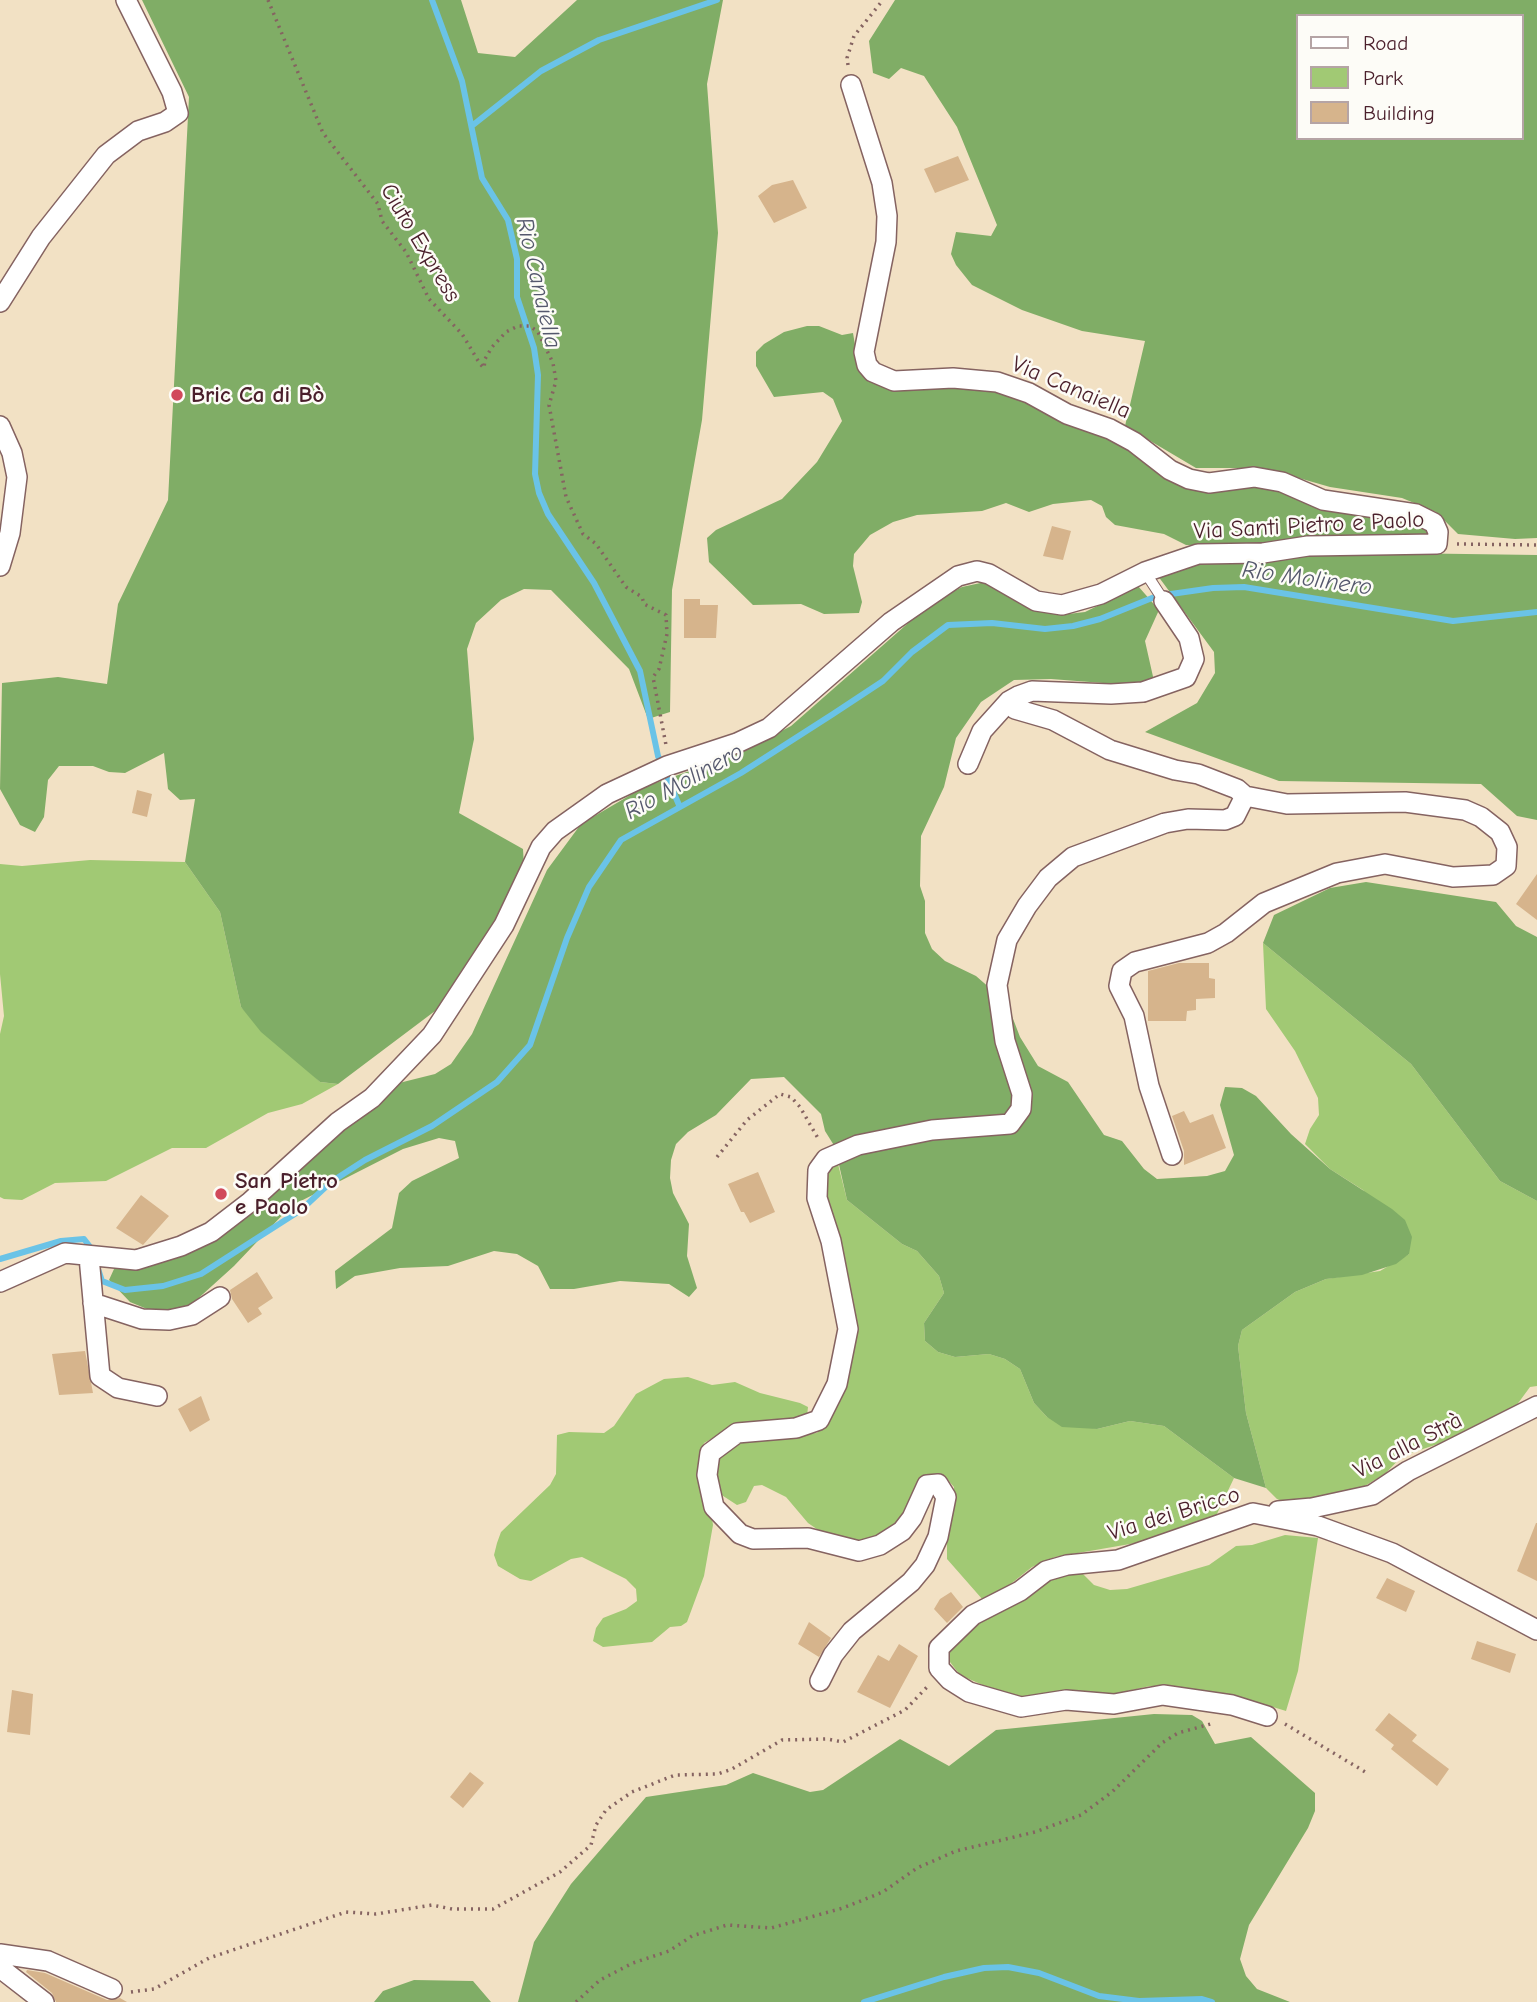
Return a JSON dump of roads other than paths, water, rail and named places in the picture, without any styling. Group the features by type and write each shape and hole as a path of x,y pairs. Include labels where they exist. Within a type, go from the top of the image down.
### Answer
{"street":[{"path":"0,302 41,237 106,155 138,131 165,122 178,113 172,92 126,0"},
{"name":"Via Canaiella","path":"851,85 882,183 887,216 886,242 864,352 867,365 873,372 894,381 953,378 997,382 1029,393 1068,414 1110,429 1134,442 1170,470 1189,479 1209,483 1254,477 1282,482 1323,500 1416,514 1434,523 1438,532 1437,544"},
{"path":"0,426 12,453 17,477 10,533 0,566"},
{"name":"Via Santi Pietro e Paolo","path":"0,1282 65,1253 136,1260 153,1256 211,1232 250,1202 330,1129 372,1098 432,1035 504,925 541,847 555,831 607,794 671,765 737,743 769,728 891,622 958,576 977,571 989,574 1048,605 1154,586 1198,554 1263,553 1308,546 1437,544"},
{"path":"968,764 982,731 1009,701 1032,691 1111,694 1143,692 1186,677 1194,659 1189,638 1154,586"},
{"path":"1009,701 1015,709 1062,724 1110,750 1175,771 1198,774 1237,789 1245,796 1287,804 1405,802 1465,810 1481,817 1500,832 1507,847 1506,866 1493,876 1476,878 1385,864 1337,873 1264,903 1226,933 1208,943 1135,962 1122,971 1119,986 1134,1016 1149,1086 1172,1155"},
{"path":"820,1681 833,1655 852,1631 911,1581 925,1565 938,1537 946,1497 938,1483 927,1485 912,1518 902,1531 880,1545 859,1551 808,1538 753,1539 740,1534 715,1507 708,1475 710,1453 737,1433 796,1428 819,1420 837,1384 848,1329 831,1241 817,1198 818,1170 826,1159 858,1145 932,1130 1010,1124 1021,1109 1022,1094 1005,1041 997,985 1007,940 1027,906 1048,878 1073,857 1165,823 1188,819 1226,820 1235,816 1245,796"},
{"path":"96,1257 93,1303 100,1376 126,1391 157,1396"},
{"path":"93,1303 142,1319 169,1320 192,1315 220,1297"},
{"name":"Via alla Strà","path":"1253,1513 1312,1508 1372,1495 1408,1471 1537,1406"},
{"name":"Via dei Bricco","path":"1267,1716 1232,1705 1163,1695 1114,1704 1066,1700 1021,1707 970,1692 950,1680 939,1668 939,1648 973,1615 1020,1591 1046,1571 1067,1565 1118,1560 1253,1513 1318,1526 1392,1553 1537,1630"},
{"path":"0,1954 48,1961 112,1989"},
{"path":"0,1964 4,1971 44,2002"}],"waterway":[{"name":"Rio Canaiella","path":"432,0 462,81 482,178 508,220 517,259 517,297 534,348 538,375 535,474 539,493 548,514 594,583 640,671 658,756 679,805"},
{"path":"473,125 541,71 599,40 717,0"},
{"name":"Rio Molinero","path":"98,1269 102,1281 125,1290 163,1286 201,1274 301,1210 331,1182 365,1160 432,1126 497,1082 530,1045 567,938 589,887 621,840 741,773 833,714 883,681 912,652 948,625 992,623 1045,629 1073,626 1100,619 1157,596 1213,588 1244,587 1453,621 1537,612"},
{"name":"Rio Molinero","path":"0,1259 61,1241 84,1239 94,1252"},
{"path":"864,2002 944,1977 984,1968 1008,1967 1039,1973 1099,1996 1139,2001 1202,1999 1212,2002"}],"place":[{"name":"Bric Ca di Bò","path":"177,395"},
{"name":"San Pietro e Paolo","path":"221,1194"}]}
